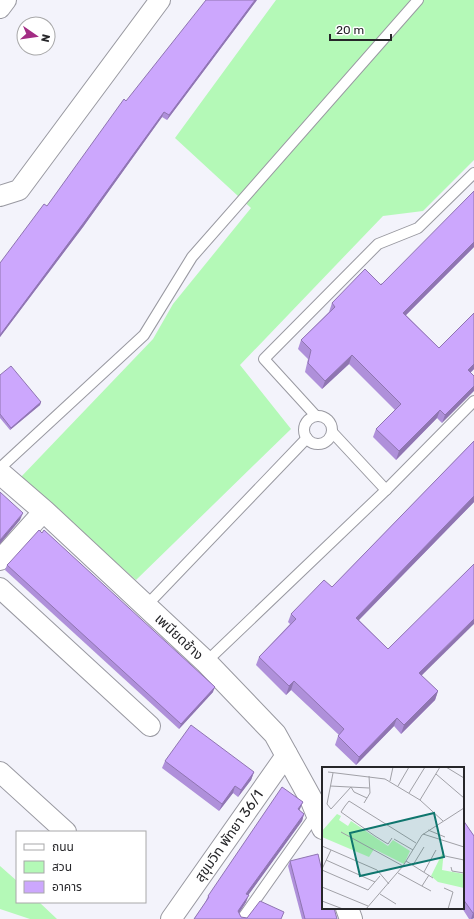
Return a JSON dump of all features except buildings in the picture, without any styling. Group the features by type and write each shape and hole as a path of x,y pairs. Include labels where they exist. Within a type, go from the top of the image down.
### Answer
{"street":[{"path":"0,8 6,0"},
{"path":"0,196 19,190 160,0"},
{"name":"เพนียดช้าง","path":"0,473 44,511 206,662 275,734 287,754 320,820"},
{"path":"0,560 44,511"},
{"path":"0,588 150,726"},
{"name":"สุขุมวิท พัทยา 36/1","path":"171,919 287,754"},
{"path":"0,772 65,831"},
{"path":"347,909 350,919"}],"lane":[{"path":"0,468 144,335 192,257 418,0"},
{"path":"316,416 264,359 378,244 418,228 474,173"},
{"path":"206,662 386,490 474,401"},
{"path":"320,416 329,419 333,428 332,432 330,437 324,443 314,443 307,438 305,434 305,424 311,417 320,416"},
{"path":"332,432 386,490"},
{"path":"146,606 307,438"},
{"path":"242,919 320,820"}],"green space":[{"path":"276,0 474,0 474,160 423,211 383,216 240,365 291,429 136,580 20,478 153,339 173,304 251,208 175,138"},
{"path":"0,866 16,880 16,903 40,903 57,919 30,919 0,909"}]}
